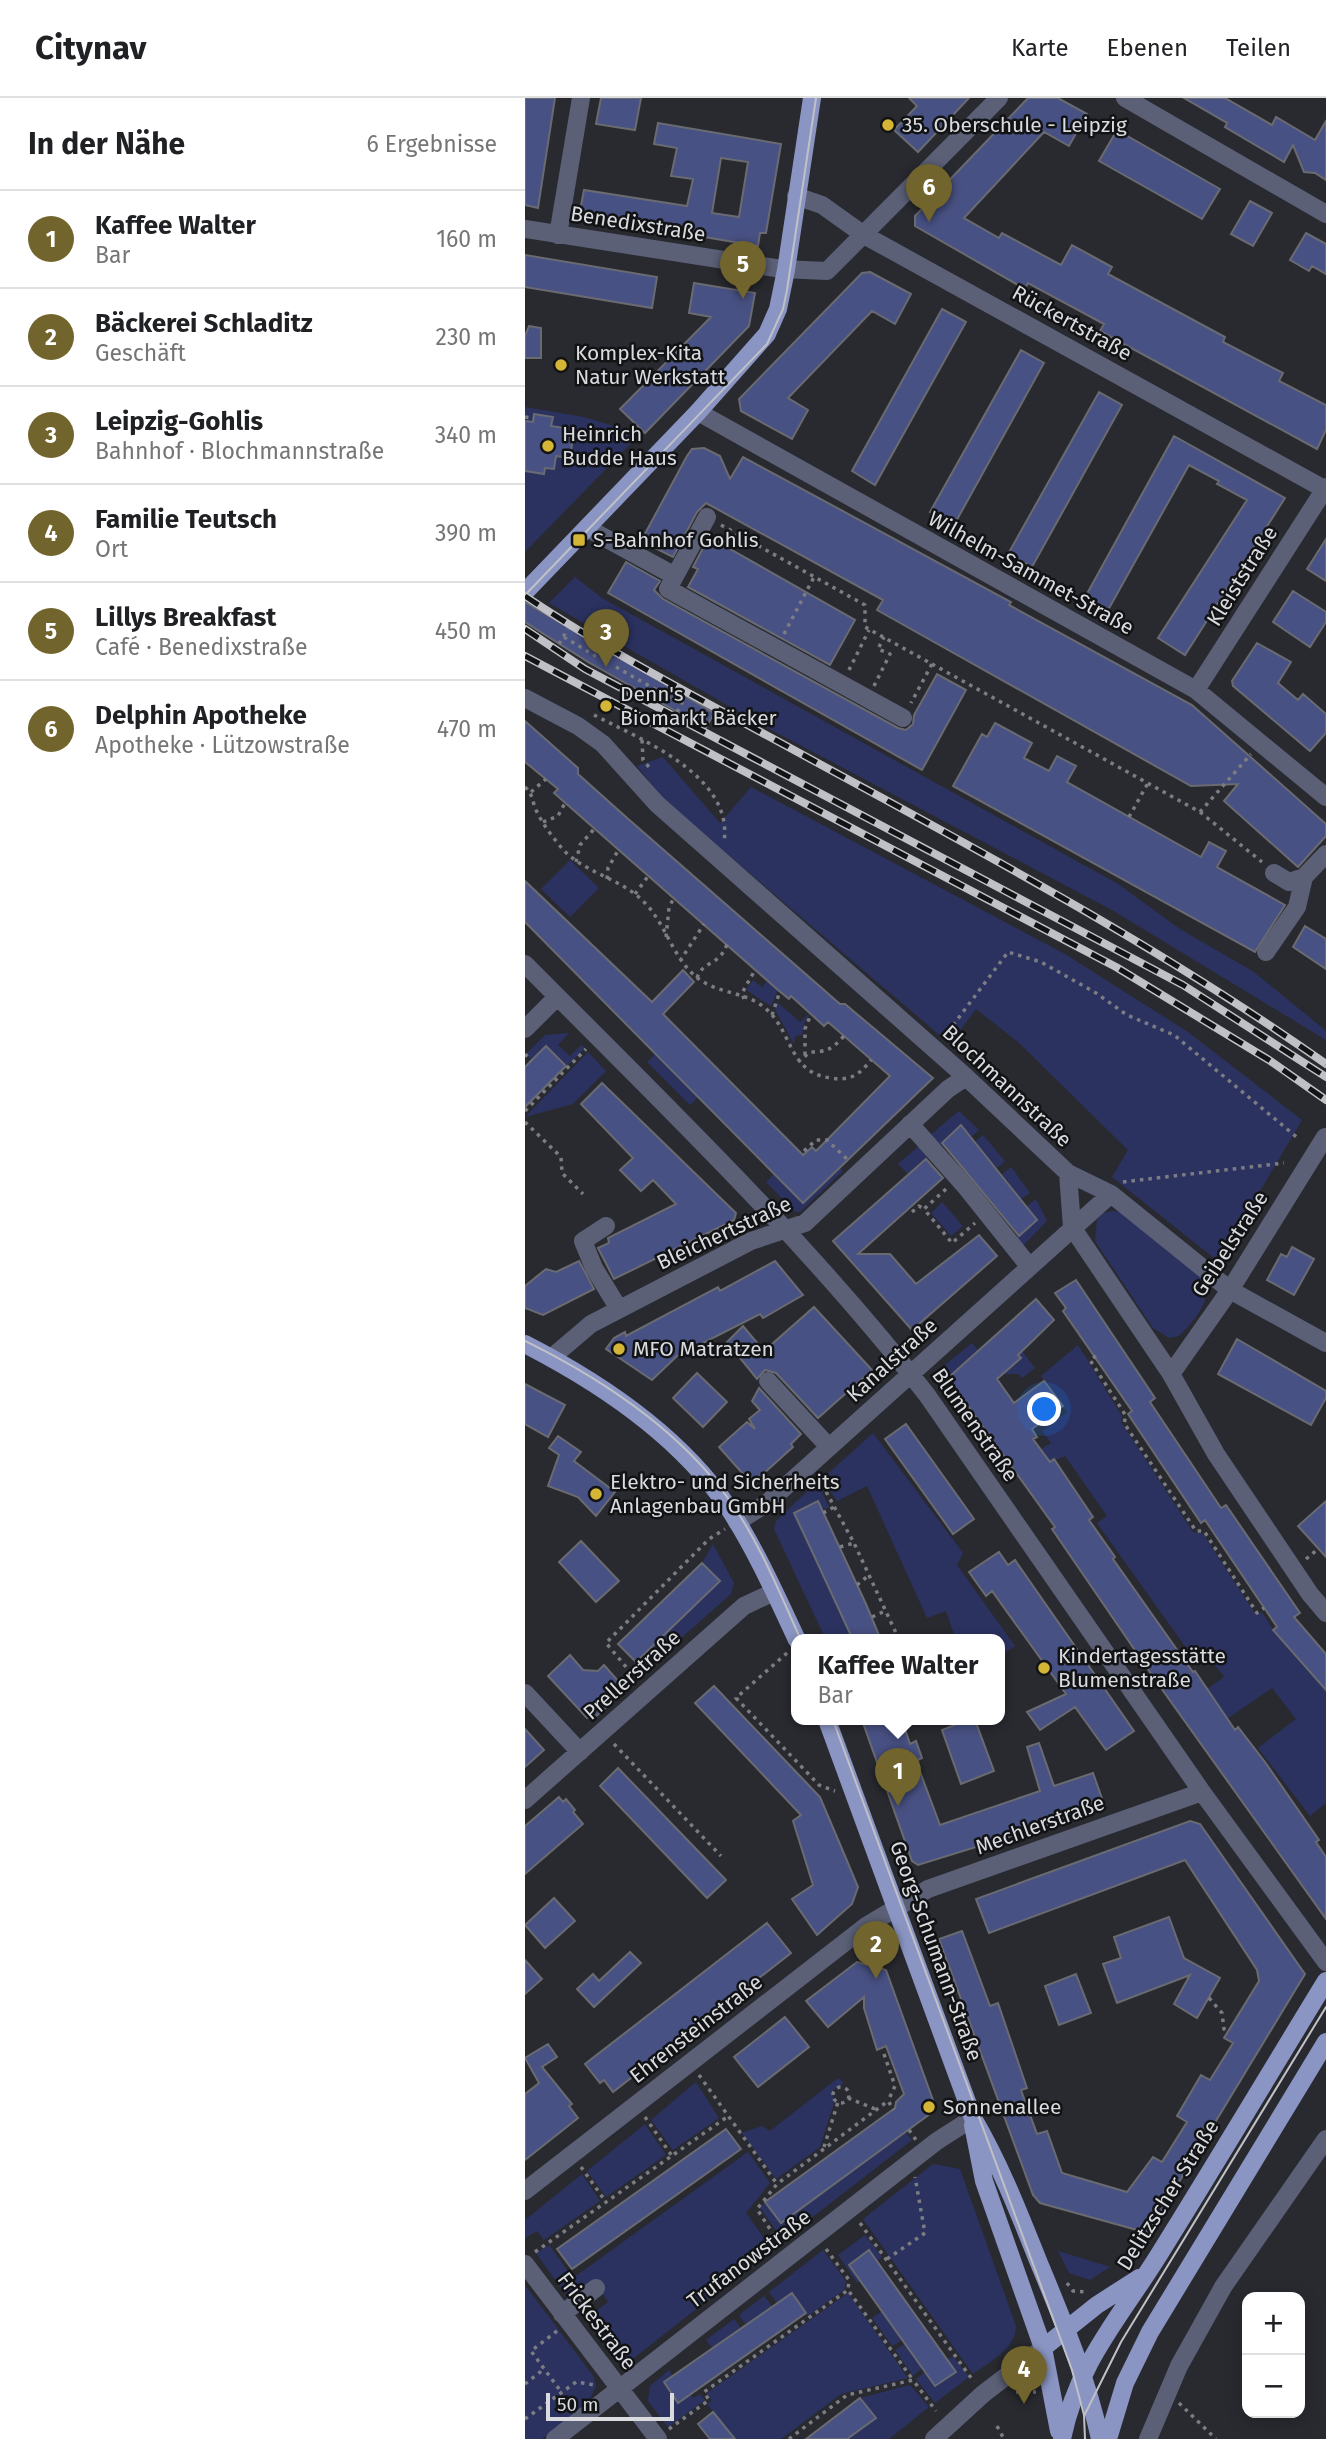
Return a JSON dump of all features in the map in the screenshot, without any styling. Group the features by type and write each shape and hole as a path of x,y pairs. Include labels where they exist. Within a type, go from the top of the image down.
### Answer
{"main road":[{"path":"526,590 698,412 767,334 778,309 786,270 812,98"},
{"path":"525,1344 623,1404 675,1445 699,1469 737,1522 792,1634"},
{"name":"Georg-Schumann-Straße","path":"829,1725 973,2118 1002,2170 1066,2329 1101,2439"},
{"name":"Delitzscher Straße","path":"1061,2439 1082,2373 1148,2273 1326,1980"},
{"path":"1108,2439 1125,2383 1150,2332 1326,2042"},
{"name":"Georg-Schumann-Straße","path":"973,2118 985,2182 1043,2348 1061,2439"},
{"path":"1043,2348 1148,2273"}],"street":[{"path":"558,235 581,98"},
{"name":"Benedixstraße","path":"525,229 786,270 827,271 999,98"},
{"path":"1125,98 1326,214"},
{"name":"Rückertstraße","path":"796,196 822,205 864,234 1325,489"},
{"name":"Wilhelm-Sammet-Straße","path":"698,412 1196,690 1326,797"},
{"name":"Kleiststraße","path":"1196,690 1325,489"},
{"path":"707,517 668,589 903,718"},
{"path":"587,528 675,576"},
{"name":"Blochmannstraße","path":"525,698 578,726 603,744 629,777 720,848 1068,1173 1072,1227 1171,1374 1216,1454 1310,1594 1326,1613"},
{"path":"1274,873 1289,882 1304,877 1326,854"},
{"path":"1266,953 1297,907 1304,877"},
{"name":"Blumenstraße","path":"525,964 761,1202 911,1374 1202,1792 1326,1962"},
{"path":"525,1029 557,997"},
{"name":"Bleichertstraße","path":"551,1358 591,1324 619,1309 751,1241 805,1223 910,1124 966,1077"},
{"path":"910,1124 958,1178 1029,1266"},
{"name":"Geibelstraße","path":"1171,1374 1230,1290 1325,1137"},
{"path":"1068,1173 1117,1188 1230,1290 1326,1343"},
{"name":"Kanalstraße","path":"737,1522 766,1504 1117,1188"},
{"path":"607,1226 583,1241 594,1268 619,1309"},
{"path":"768,1381 829,1447"},
{"name":"Prellerstraße","path":"525,1800 744,1606 774,1592"},
{"path":"525,1693 580,1752"},
{"name":"Mechlerstraße","path":"896,1907 928,1889 1202,1792"},
{"name":"Ehrensteinstraße","path":"525,2191 866,1926 896,1907"},
{"name":"Trufanowstraße","path":"555,2439 788,2256 973,2118"},
{"path":"1149,2439 1168,2392 1223,2287 1326,2139"},
{"path":"1259,2235 1282,2219 1326,2157"},
{"name":"Frickestraße","path":"525,2264 658,2439"},
{"path":"565,2318 596,2288"},
{"path":"934,2439 983,2394 1043,2348"}],"path":[{"path":"525,417 534,418"},
{"path":"707,517 865,605 865,627 1200,812 1274,873"},
{"path":"776,648 814,577"},
{"path":"559,644 568,629"},
{"path":"842,684 870,629"},
{"path":"564,637 597,657"},
{"path":"868,699 890,654 878,649 884,637"},
{"path":"903,718 932,664"},
{"path":"616,667 681,704"},
{"path":"677,712 685,697"},
{"path":"586,710 698,774 720,806 720,848"},
{"path":"642,740 643,760 655,776"},
{"path":"1200,812 1252,754"},
{"path":"531,792 546,779"},
{"path":"1129,817 1148,783"},
{"path":"525,787 531,792 543,822 576,862 635,894 648,906 666,939 697,978 711,988 764,1006 772,1015 798,1062 817,1076 842,1079 858,1075 871,1060"},
{"path":"543,822 558,816 565,803"},
{"path":"576,862 580,845 595,828"},
{"path":"716,832 720,848"},
{"path":"607,878 608,868 619,849"},
{"path":"635,894 649,875"},
{"path":"666,939 669,908 674,897"},
{"path":"681,961 704,924"},
{"path":"697,978 701,968 722,958 727,944"},
{"path":"948,1032 1007,952 1041,962 1096,993 1127,1015 1174,1035 1299,1139"},
{"path":"744,999 742,993 755,970"},
{"path":"772,1015 780,991"},
{"path":"805,1055 804,1029 811,1014"},
{"path":"798,1062 805,1055 833,1048 844,1036"},
{"path":"525,1111 587,1047"},
{"path":"525,1054 531,1061"},
{"path":"525,1122 561,1157 562,1173 583,1194"},
{"path":"804,1151 816,1140 827,1140 860,1171"},
{"path":"1117,1188 1284,1163"},
{"path":"924,1209 958,1178"},
{"path":"912,1212 919,1206 924,1209 952,1243 986,1213"},
{"path":"1096,1356 1090,1360 1126,1416 1124,1423 1196,1531 1204,1531 1257,1612 1264,1608"},
{"path":"811,1464 836,1506 895,1634"},
{"path":"824,1513 836,1506"},
{"path":"647,1692 606,1643 709,1539 737,1522"},
{"path":"839,1547 854,1544"},
{"path":"857,1585 869,1574"},
{"path":"872,1617 885,1611"},
{"path":"791,1647 736,1698 819,1785 857,1800"},
{"path":"603,1732 720,1856"},
{"path":"1209,1998 1222,2013 1224,2029 1228,2032"},
{"path":"788,2256 757,2209 777,2184 888,2101 895,2086 884,2054"},
{"path":"690,2062 777,2184"},
{"path":"823,2149 838,2102 834,2093 839,2088 847,2090 848,2098"},
{"path":"848,2098 876,2109"},
{"path":"838,2102 843,2103 848,2098"},
{"path":"888,2101 894,2109"},
{"path":"636,2104 672,2156"},
{"path":"525,2259 727,2117"},
{"path":"572,2155 606,2202"},
{"path":"887,2259 925,2233 912,2161"},
{"path":"850,2210 983,2394"},
{"path":"817,2236 849,2280 848,2290 936,2411"},
{"path":"658,2439 709,2400 704,2392 848,2290"},
{"path":"562,2393 531,2351 565,2318"},
{"path":"525,2384 544,2369"},
{"path":"789,2439 847,2395 913,2381"},
{"path":"525,2419 576,2382"},
{"path":"1168,2392 1216,2439"},
{"path":"997,2426 1004,2439"}],"shaded area":[{"path":"525,407 584,417 640,434 525,552"},
{"path":"575,577 602,598 1118,884 1180,929 1254,972 1326,1031 1326,1040 1112,910 762,725 549,603"},
{"path":"663,757 720,823 751,787 1065,954 1188,1032 1302,1120 1221,1257 1214,1258 1112,1177 1128,1150 1018,1042 976,1009 950,1044 665,801 637,766"},
{"path":"570,860 599,888 570,917 541,889"},
{"path":"769,979 778,990 771,1006 746,990 753,980 762,987"},
{"path":"777,1002 800,1022 810,1013 804,1023 802,1035 795,1036 794,1044 775,1010"},
{"path":"569,1033 558,1045 570,1056 581,1045 585,1048 567,1066 547,1046 532,1060 526,1054 545,1035"},
{"path":"588,1052 606,1071 573,1104 525,1117"},
{"path":"656,1053 699,1096 690,1105 647,1062"},
{"path":"959,1111 979,1130 971,1137 960,1126 937,1148 928,1137"},
{"path":"983,1135 1005,1161 997,1168 975,1142"},
{"path":"920,1145 929,1155 908,1174 898,1164"},
{"path":"1011,1167 1030,1193 1021,1199 1002,1174"},
{"path":"840,1168 843,1171 800,1212 795,1212 766,1182 775,1173 803,1203"},
{"path":"1036,1199 1047,1221 1019,1250 1012,1242 1035,1222 1027,1206"},
{"path":"942,1202 963,1226 951,1236 931,1213"},
{"path":"1122,1212 1206,1281 1204,1303 1190,1325 1179,1336 1169,1338 1153,1328 1095,1241 1097,1219 1103,1213"},
{"path":"972,1343 978,1350 948,1378 957,1389 949,1395 940,1383 940,1369"},
{"path":"1078,1345 1122,1416 1121,1422 1193,1532 1203,1534 1256,1615 1262,1612 1273,1630 1326,1690 1326,1803 1310,1816 1258,1748 1296,1719 1272,1688 1227,1719 1206,1690 1224,1677 1203,1648 1192,1656 1097,1523 1107,1516 1065,1456 1050,1462 1041,1449 1051,1443 1042,1431 1067,1412 1041,1376"},
{"path":"1022,1351 1035,1368 1022,1378 1019,1374 1000,1374 1020,1359 1018,1355"},
{"path":"977,1418 1009,1463 1001,1469 969,1423"},
{"path":"873,1433 963,1553 957,1565 1015,1646 1005,1653 1005,1634 954,1634 946,1611 927,1618 867,1486 837,1501 822,1479"},
{"path":"817,1482 829,1507 822,1510 818,1502 795,1513 849,1634 823,1634 774,1529 776,1521"},
{"path":"713,1544 734,1583 731,1594 638,1676 631,1667 719,1581 702,1563"},
{"path":"838,2078 844,2083 832,2091 834,2103 820,2147 776,2179 742,2133 762,2126 770,2131"},
{"path":"696,2082 719,2118 673,2150 651,2120"},
{"path":"645,2124 666,2155 606,2197 587,2171"},
{"path":"905,2132 912,2140 783,2240 760,2208 765,2202 781,2223"},
{"path":"748,2152 770,2183 746,2213 772,2249 629,2362 619,2361 586,2319 608,2302 594,2280 568,2298 536,2253 549,2245 573,2278"},
{"path":"933,2164 960,2169 1016,2326 1012,2342 1007,2348 973,2374 863,2219"},
{"path":"582,2174 600,2201 544,2240 537,2231 525,2238 525,2220"},
{"path":"865,2235 882,2257 877,2261 869,2250 849,2264 860,2281 857,2283 838,2255"},
{"path":"823,2250 846,2281 844,2290 808,2316 792,2293 777,2303 769,2292"},
{"path":"1058,2251 1110,2267 1090,2280 1069,2273"},
{"path":"525,2285 594,2377 596,2386 588,2403 542,2439 525,2439"},
{"path":"848,2293 908,2378 841,2394 781,2439 735,2439 707,2404 712,2400 707,2393"},
{"path":"764,2296 772,2306 746,2325 739,2315"},
{"path":"882,2311 902,2340 892,2346 872,2318"},
{"path":"734,2319 741,2328 712,2348 706,2340"},
{"path":"905,2344 922,2368 913,2376 895,2350"},
{"path":"953,2356 969,2377 935,2403 916,2379 925,2372 936,2386 955,2372 947,2360"},
{"path":"669,2370 673,2376 664,2382 678,2402 690,2394 693,2398 700,2394 705,2400 668,2427 648,2401 650,2386"},
{"path":"910,2385 929,2407 889,2439 847,2439 876,2418 860,2398"}],"building":[{"path":"525,98 555,98 538,208 525,205"},
{"path":"601,98 641,98 635,130 596,124"},
{"path":"909,98 969,98 918,152 894,130 917,106"},
{"path":"1028,98 1058,98 1087,114 1069,146 1044,132 964,218 999,238 1002,233 1061,265 1072,245 1112,267 1108,274 1225,337 1223,342 1283,373 1279,381 1326,405 1326,430 1317,449 1100,331 1104,324 1028,283 1025,289 915,226 915,216"},
{"path":"1184,98 1225,98 1272,125 1276,117 1315,140 1326,121 1326,180 1315,173 1304,172 1293,145 1284,162 1225,127 1227,123"},
{"path":"658,123 781,144 766,233 760,233 758,246 579,216 584,190 687,206 693,179 671,176 677,148 654,144","holes":["721,158 748,162 739,217 712,213"]},
{"path":"1117,130 1220,189 1202,219 1099,161"},
{"path":"1250,201 1272,213 1253,246 1231,234"},
{"path":"1306,233 1326,244 1326,274 1312,266 1309,271 1290,260"},
{"path":"525,255 657,277 652,308 525,287"},
{"path":"870,272 911,294 895,324 872,311 788,398 808,410 792,439 741,411 739,399 862,273"},
{"path":"694,283 755,293 749,326 645,433 620,409 711,317 689,313"},
{"path":"942,309 966,322 875,485 852,471"},
{"path":"529,326 541,328 541,358 525,358 525,336"},
{"path":"1021,350 1044,363 954,525 930,512"},
{"path":"1099,392 1122,405 1032,567 1008,554"},
{"name":"Heinrich Budde Haus","path":"534,414 553,417 551,426 564,428 562,436 573,437 570,458 556,456 554,469 545,468 544,474 525,471 525,421 533,422"},
{"path":"1174,436 1285,498 1185,655 1158,638 1247,500 1217,484 1219,481 1189,465 1107,612 1084,599"},
{"path":"704,448 720,456 730,479 743,457 1011,602 1009,605 1192,705 1326,824 1326,836 1298,867 1224,801 1238,784 1191,786 877,610 883,600 706,503 697,512 673,557 641,541 687,456 692,449"},
{"path":"709,537 855,620 830,665 688,587 698,569 693,567"},
{"path":"1326,539 1326,581 1307,569"},
{"path":"626,562 660,581 654,590 663,599 898,728 906,730 913,724 914,715 937,674 966,690 922,770 608,593"},
{"path":"1293,591 1326,612 1326,622 1310,647 1273,622"},
{"path":"525,602 714,713 706,728 588,662 525,622"},
{"path":"1257,643 1291,662 1278,683 1298,700 1303,694 1326,714 1326,733 1310,751 1233,686 1232,681"},
{"path":"525,721 578,768 578,774 626,817 840,1004 845,1004 933,1078 803,1203 525,922 525,881 652,1002 683,970 694,982 663,1014 803,1155 812,1147 816,1151 890,1076 828,1022 824,1026 791,996 789,999 778,990 554,793 558,789 525,762"},
{"path":"995,723 1032,743 1024,758 1049,771 1057,756 1076,766 1067,782 1201,857 1209,842 1226,851 1217,867 1285,905 1255,952 953,786 982,734 987,737"},
{"path":"1305,926 1326,939 1326,969 1293,947"},
{"path":"546,1046 566,1066 525,1107 525,1067"},
{"path":"602,1083 736,1213 734,1220 614,1279 598,1248 609,1243 608,1238 676,1204 653,1180 641,1191 620,1170 633,1158 581,1104"},
{"path":"961,1125 1037,1220 1019,1236 942,1143"},
{"path":"926,1159 943,1178 858,1254 890,1254 916,1284 979,1235 997,1256 912,1330 833,1241"},
{"path":"1292,1247 1314,1259 1294,1295 1267,1280 1281,1254 1287,1257"},
{"path":"579,1261 594,1289 543,1315 525,1308 525,1286 546,1269 556,1272"},
{"path":"775,1261 803,1295 763,1318 760,1314 677,1356 652,1380 606,1349 614,1338 625,1332 626,1336 718,1287 720,1291"},
{"path":"1076,1280 1155,1398 1150,1402 1221,1508 1226,1505 1300,1613 1294,1617 1326,1654 1326,1690 1273,1630 1277,1627 1205,1520 1201,1523 1128,1414 1132,1411 1063,1311 1066,1308 1055,1293"},
{"path":"1036,1299 1054,1320 1018,1355 1021,1358 997,1379 1014,1403 1044,1381 1063,1406 1032,1429 1037,1437 1033,1439 1050,1462 1054,1459 1093,1517 1089,1520 1115,1557 1113,1559 1235,1730 1238,1727 1265,1762 1319,1840 1316,1842 1326,1857 1326,1919 1156,1681 1052,1529 1055,1527 948,1378"},
{"path":"814,1307 872,1370 818,1418 776,1373 765,1370 757,1379 727,1342 743,1326 764,1351"},
{"path":"1237,1339 1326,1391 1326,1398 1311,1425 1218,1374"},
{"path":"697,1373 727,1402 703,1427 673,1398"},
{"path":"525,1384 565,1405 548,1437 525,1424"},
{"path":"759,1388 801,1434 791,1444 793,1447 752,1484 719,1447 747,1422 755,1429 749,1419 760,1410 752,1401"},
{"path":"906,1424 974,1519 953,1534 885,1439"},
{"path":"558,1436 581,1452 574,1461 615,1492 596,1516 578,1497 548,1486 559,1455 549,1448"},
{"path":"818,1501 878,1634 850,1634 794,1513"},
{"path":"1326,1501 1326,1557 1298,1526"},
{"path":"581,1541 619,1581 596,1602 559,1562"},
{"path":"999,1552 1008,1565 1015,1560 1134,1731 1106,1750 1075,1707 1040,1730 1027,1712 1066,1694 992,1591 986,1596 969,1572"},
{"path":"702,1563 720,1581 636,1662 618,1644"},
{"path":"570,1655 583,1670 598,1671 604,1665 626,1690 595,1717 587,1718 548,1676"},
{"path":"714,1686 820,1797 858,1887 852,1904 817,1935 792,1899 813,1885 793,1821 801,1815 695,1703"},
{"path":"864,1725 904,1725 910,1744 916,1741 922,1758 916,1761 940,1825 1040,1791 1027,1747 1039,1743 1054,1786 1093,1773 1105,1807 918,1865 912,1861"},
{"path":"954,1725 977,1725 994,1771 961,1784 942,1730"},
{"path":"525,1729 544,1750 525,1767"},
{"path":"618,1768 726,1880 707,1898 600,1786"},
{"path":"559,1797 563,1802 566,1799 583,1824 525,1874 525,1826"},
{"path":"1190,1821 1200,1824 1305,1974 1148,2233 1040,2203 1033,2195 939,1939 962,1931 990,2006 998,2003 1027,2088 1021,2090 1037,2134 1047,2131 1062,2173 1127,2192 1153,2157 1162,2162 1187,2122 1177,2116 1201,2075 1210,2080 1233,2043 1224,2038 1259,1981 1257,1970 1185,1860 989,1933 976,1899"},
{"path":"554,1898 575,1921 545,1948 525,1925"},
{"path":"1169,1917 1184,1958 1220,1978 1197,2018 1174,2004 1190,1975 1117,2003 1103,1964 1121,1958 1114,1937"},
{"path":"767,1923 791,1953 613,2092 604,2080 600,2083 585,2064"},
{"path":"630,1952 641,1963 594,2007 577,1989 593,1974 599,1981"},
{"path":"525,1960 542,1979 525,1994"},
{"path":"857,1962 886,1970 934,2103 934,2111 781,2223 765,2202 895,2108 896,2102 904,2094 886,2046 877,2050 864,2008 864,1997 828,2027 806,2001"},
{"path":"1076,1974 1091,2013 1059,2025 1045,1986"},
{"path":"785,2017 809,2047 758,2087 734,2057"},
{"path":"548,2044 557,2057 542,2067 572,2104 569,2106 578,2118 525,2160 525,2094 539,2083 525,2058"},
{"path":"726,2129 741,2149 572,2269 557,2249"},
{"path":"869,2250 956,2372 935,2386 849,2265"},
{"path":"792,2293 806,2313 678,2403 664,2382"},
{"path":"860,2398 876,2418 847,2439 806,2439"},
{"path":"713,2412 735,2439 710,2439 698,2424"}],"tram line":[{"path":"528,592 767,344 783,309 787,290 816,98"},
{"path":"525,1341 611,1390 688,1451 730,1501 751,1534 798,1634"},
{"path":"835,1725 1072,2370 1084,2415 1085,2439"},
{"path":"1084,2416 1121,2342 1326,2007"}],"railway":[{"path":"525,596 657,676 928,823 1130,938 1262,1020 1326,1064"},
{"path":"525,629 585,669 1183,985 1326,1077"},
{"path":"525,656 1116,967 1269,1060 1326,1100"}],"place":[{"name":"35. Oberschule - Leipzig","path":"888,125"},
{"name":"Delphin Apotheke","path":"929,222"},
{"name":"Lillys Breakfast","path":"743,299"},
{"name":"Komplex-Kita Natur Werkstatt","path":"561,365"},
{"name":"Heinrich Budde Haus","path":"548,446"},
{"name":"S-Bahnhof Gohlis","path":"579,540"},
{"name":"Leipzig-Gohlis","path":"606,667"},
{"name":"Denn's Biomarkt Bäcker","path":"606,706"},
{"name":"MFO Matratzen","path":"619,1349"},
{"name":"Elektro- und Sicherheits Anlagenbau GmbH","path":"596,1494"},
{"name":"Kindertagesstätte Blumenstraße","path":"1044,1668"},
{"name":"Kaffee Walter","path":"898,1806"},
{"name":"Bäckerei Schladitz","path":"876,1979"},
{"name":"Sonnenallee","path":"929,2107"},
{"name":"Familie Teutsch","path":"1024,2404"}]}
